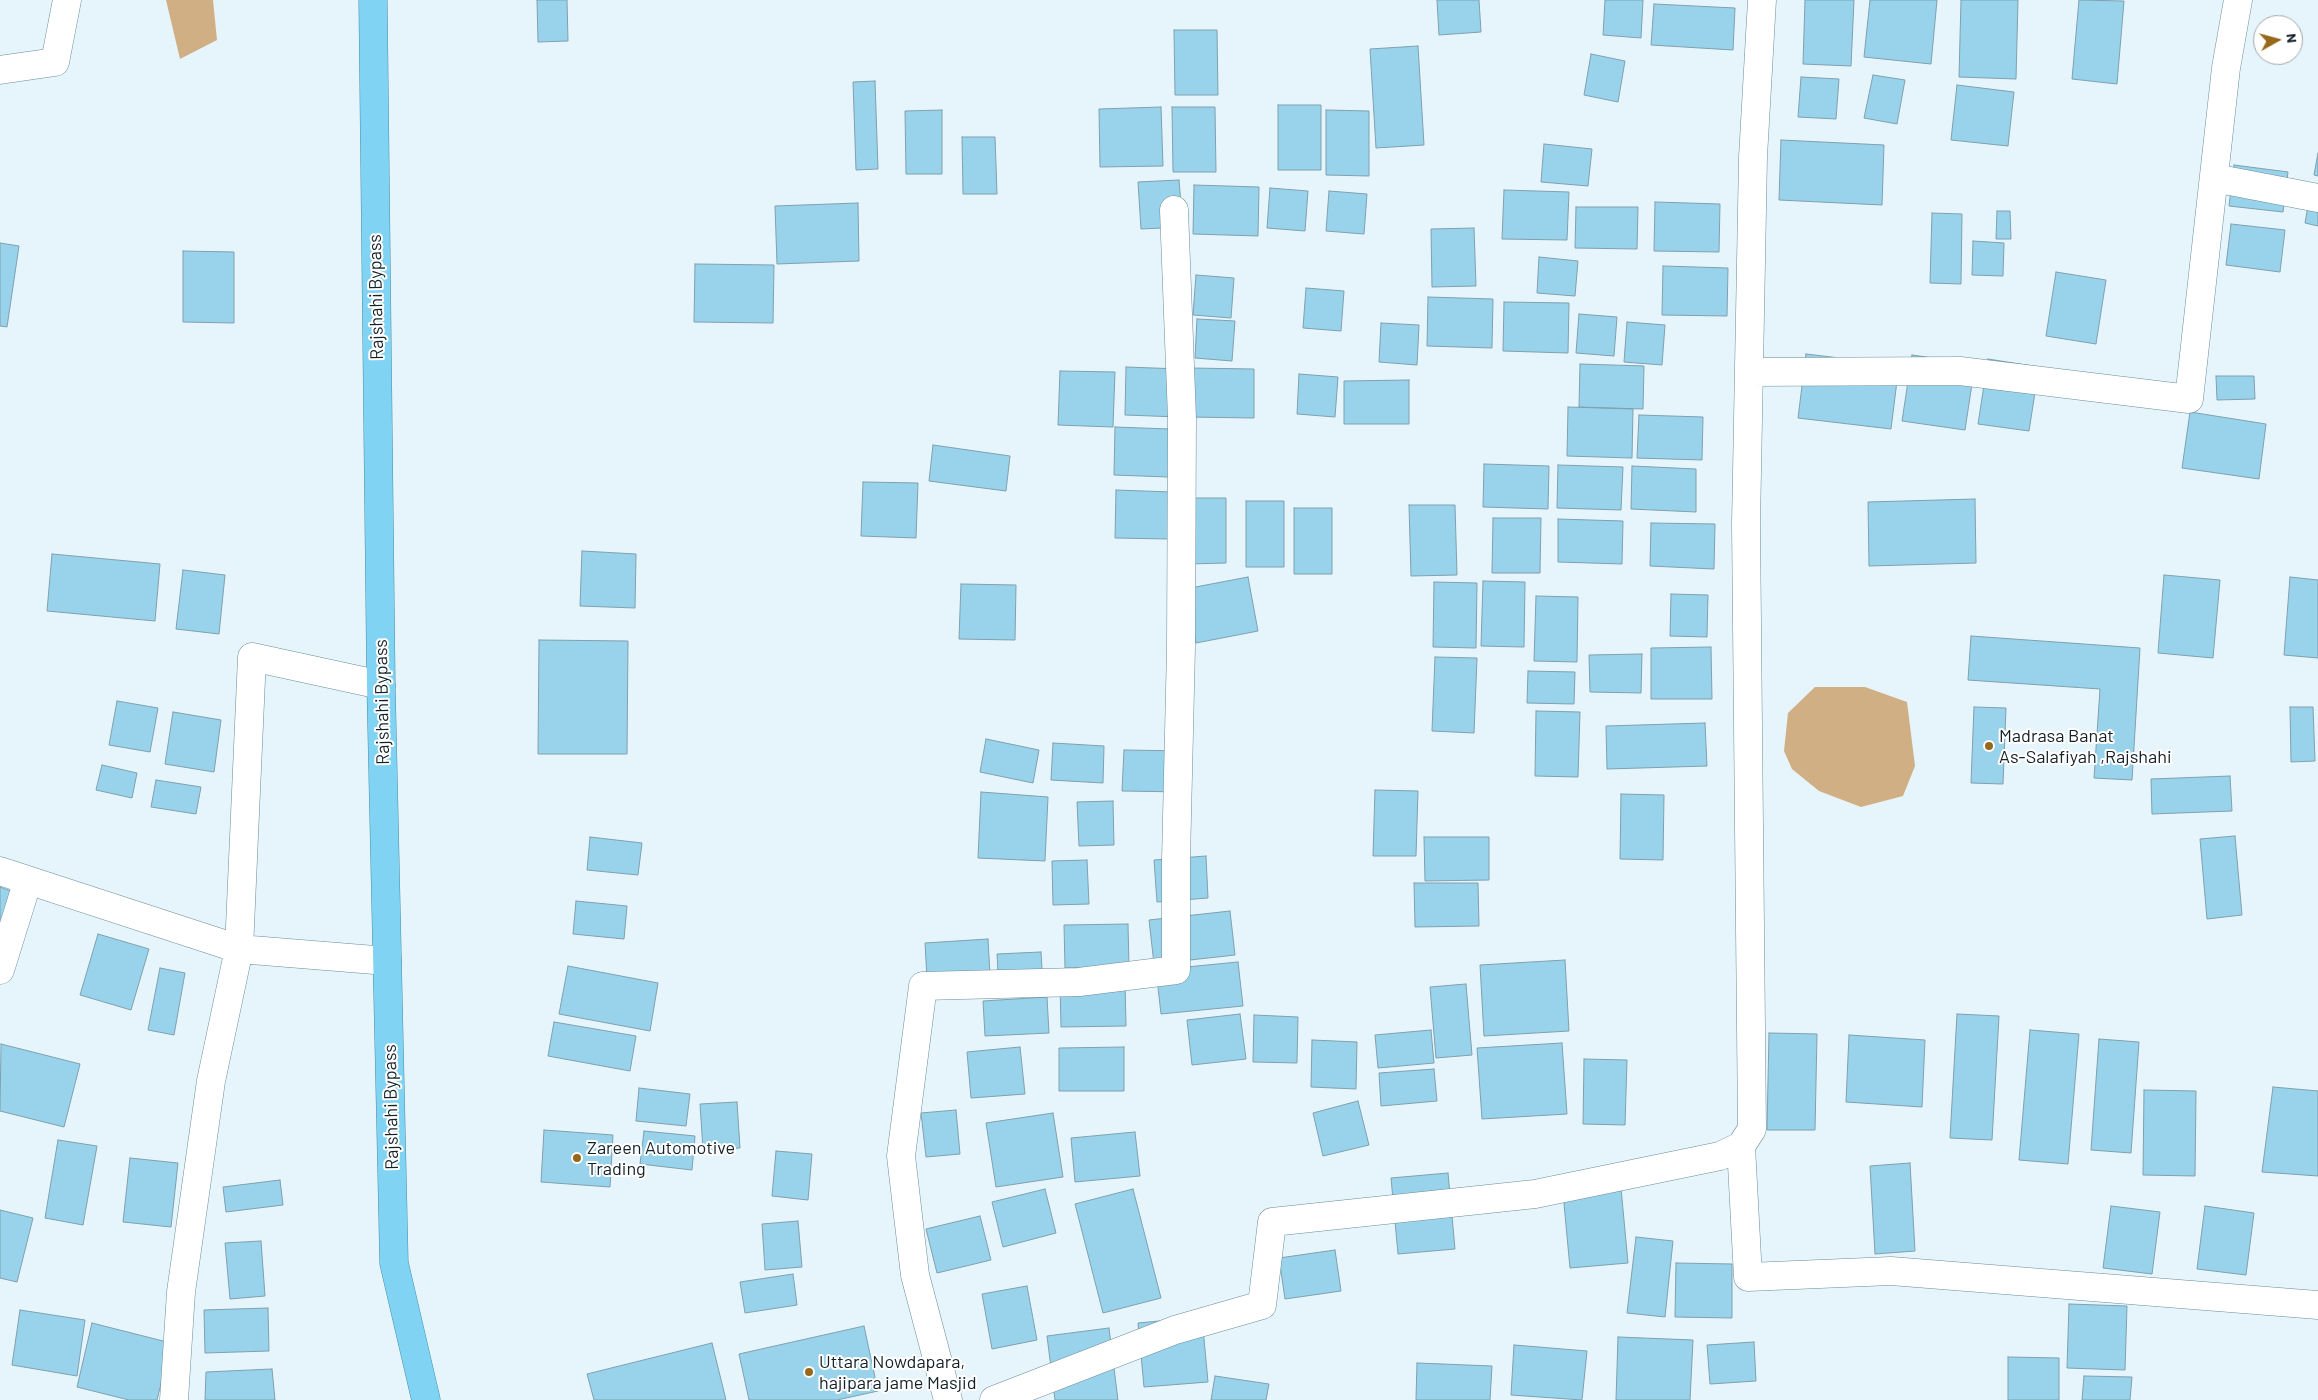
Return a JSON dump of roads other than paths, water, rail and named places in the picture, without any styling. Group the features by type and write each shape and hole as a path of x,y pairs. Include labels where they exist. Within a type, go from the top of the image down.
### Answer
{"highway":[{"name":"Rajshahi Bypass","path":"373,0 381,685 394,1263 426,1400"}],"street":[{"path":"0,70 55,62 67,0"},
{"path":"994,1400 1175,1330 1262,1305 1272,1222 1535,1194 1720,1156 1741,1146 1752,1129 1746,524 1753,157 1762,0"},
{"path":"1749,372 1960,371 2189,399 2226,68 2238,0"},
{"path":"2214,178 2318,198"},
{"path":"948,1400 915,1275 902,1156 922,986 1079,982 1176,970 1182,418 1174,210"},
{"path":"174,1400 181,1292 211,1081 239,949 252,657 381,685"},
{"path":"0,870 239,949 387,961"},
{"path":"0,970 28,880"},
{"path":"1741,1146 1748,1277 1891,1271 2318,1305"}],"place":[{"name":"Madrasa Banat As-Salafiyah ,Rajshahi","path":"1989,746"},
{"name":"Zareen Automotive Trading","path":"577,1158"},
{"name":"Uttara Nowdapara, hajipara jame Masjid","path":"809,1372"}]}
